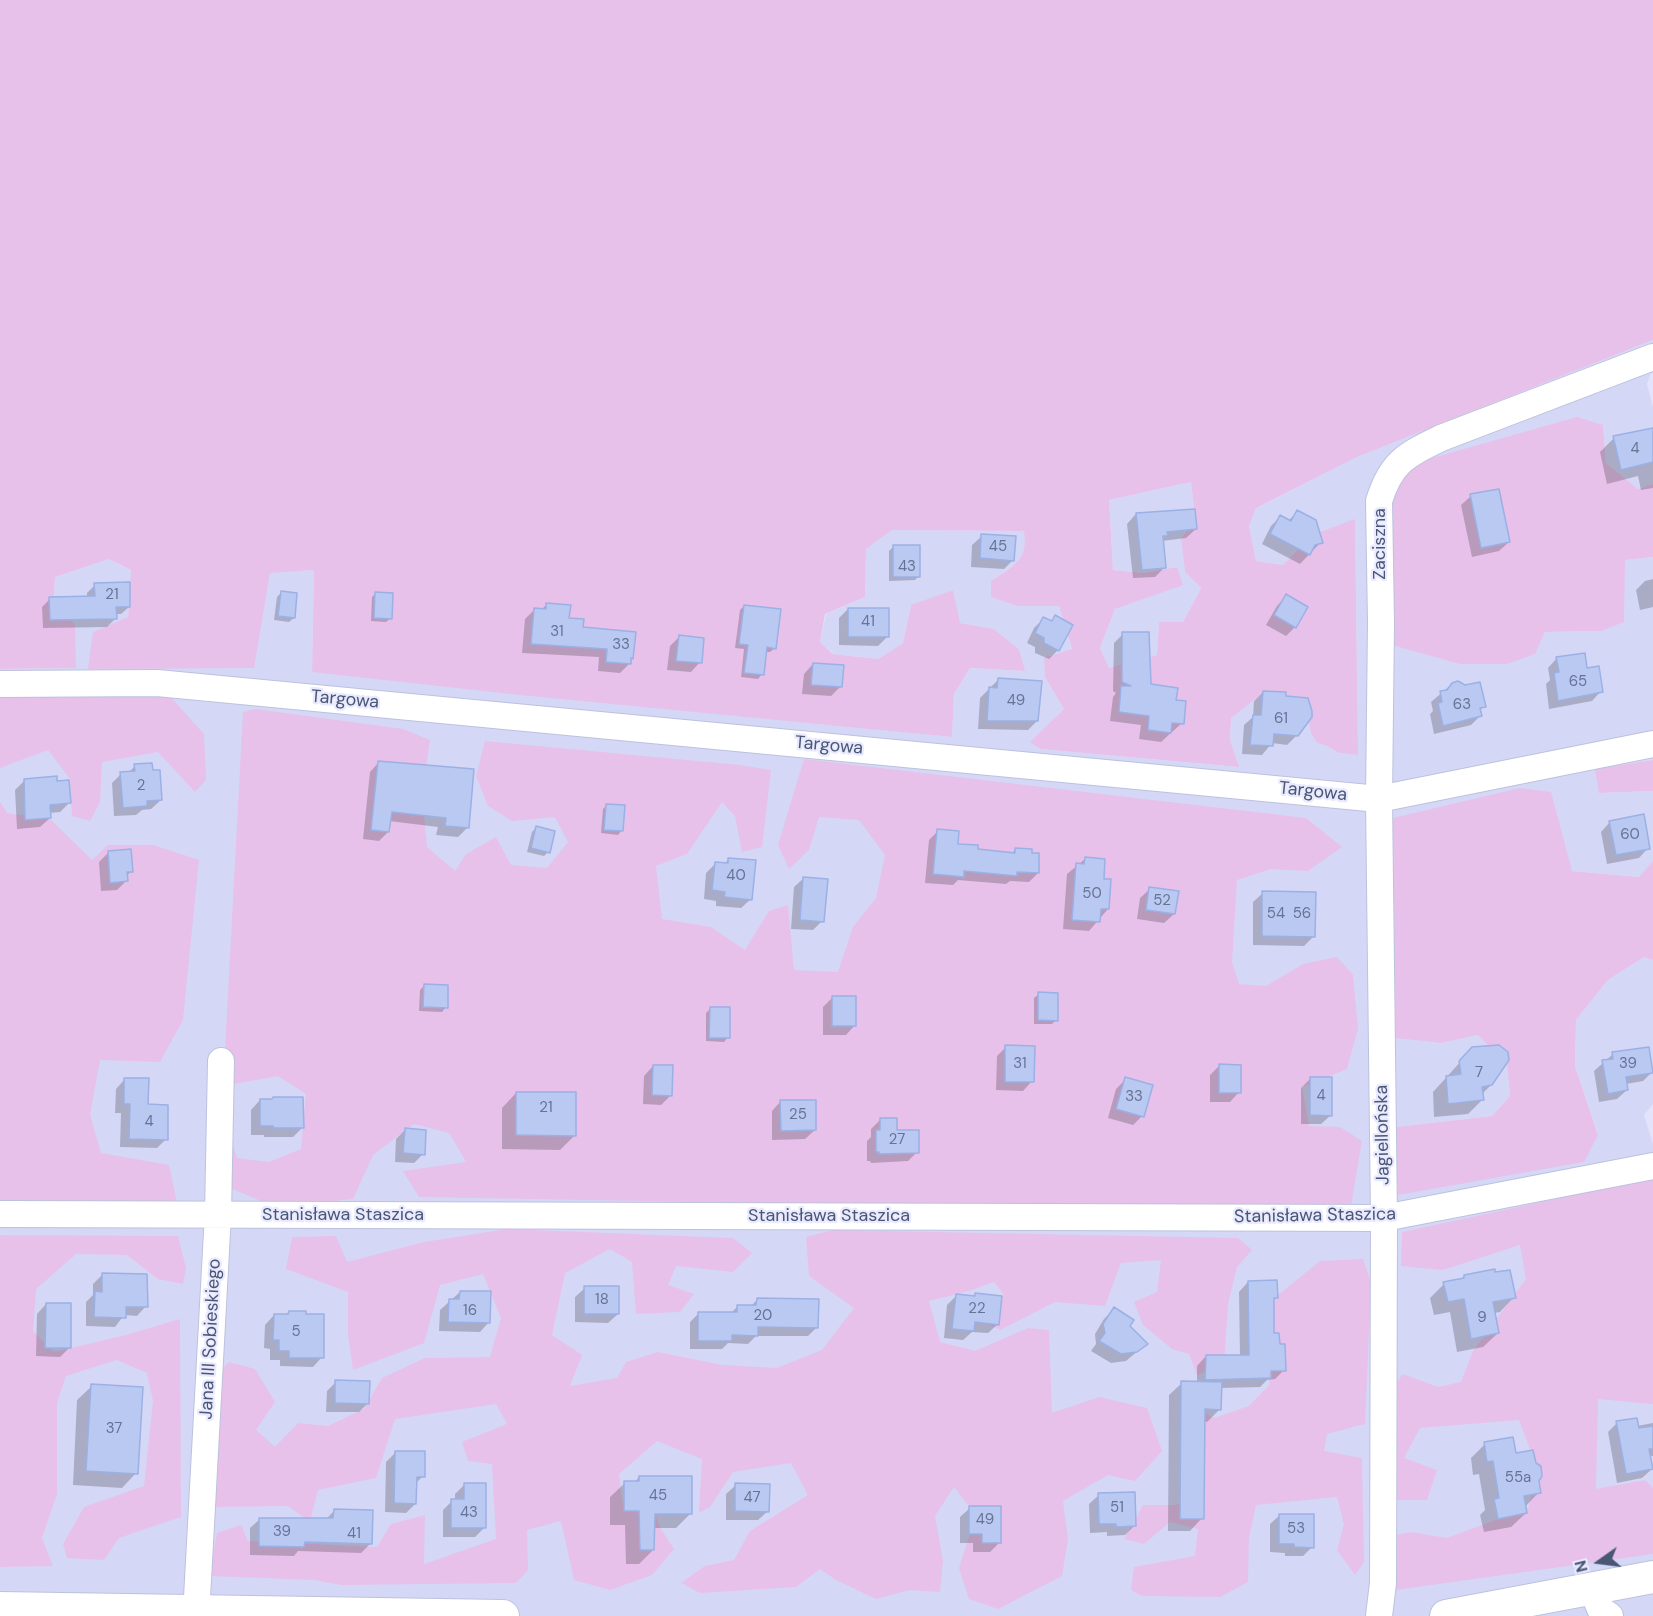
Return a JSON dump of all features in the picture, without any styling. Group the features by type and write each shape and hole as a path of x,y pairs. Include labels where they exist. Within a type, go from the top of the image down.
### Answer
{"street":[{"name":"Zaciszna","path":"1379,799 1381,623 1379,501 1393,469 1403,459 1441,438 1653,357"},
{"name":"Targowa","path":"0,684 157,683 1379,799 1653,744"},
{"name":"Jagiellońska","path":"1379,799 1384,1218 1383,1583 1379,1616"},
{"name":"Jana III Sobieskiego","path":"196,1614 218,1214 221,1061"},
{"name":"Stanisława Staszica","path":"0,1214 1384,1218 1653,1166"},
{"path":"1446,1616 1653,1577"},
{"path":"1592,1589 1600,1609 1610,1616"},
{"path":"0,1608 196,1614 503,1616"}],"shaded area":[{"path":"0,0 1653,0 1653,340 1357,457 1256,508 1249,526 1256,561 1283,565 1312,535 1355,519 1358,755 1339,753 1317,743 1311,733 1305,707 1264,692 1231,718 1230,740 1239,767 1040,749 1030,742 1064,709 1045,677 1044,658 1072,649 1059,606 1017,606 991,597 991,581 1022,556 1024,531 892,530 866,549 865,597 825,614 820,642 833,654 878,659 903,643 911,605 953,590 960,623 994,629 1019,649 1025,671 970,668 954,694 952,737 520,695 312,672 314,570 270,573 254,668 88,669 93,632 128,617 131,570 109,559 55,577 54,596 75,625 76,668 0,669","holes":["1191,482 1195,517 1181,539 1185,572 1201,588 1183,622 1159,622 1157,655 1109,668 1100,648 1115,609 1183,585 1177,567 1143,573 1113,570 1109,500"]},
{"path":"1653,340 1653,373 1647,384 1653,407 1653,484 1638,489 1606,463 1603,425 1534,654 1545,632 1601,631 1625,560 1653,557 1653,760 1596,769 1599,793 1653,791 1653,861 1640,877 1572,871 1442,1043 1478,1035 1507,1066 1510,1096 1492,1116 1395,1127 1598,1134 1575,1066 1576,1020 1608,980 1644,957 1653,960 1653,1104 1644,1115 1653,1144 1653,1616 0,1616 0,669 75,668 75,625 54,596 55,577 109,559 131,570 128,618 93,632 270,572 314,570 312,671 952,737 954,694 970,668 1024,671 1019,649 994,629 960,623 911,605 903,643 878,659 834,654 820,642 826,614 865,597 866,549 892,530 1025,531 1026,548 1017,563 991,581 1017,606 1059,605 1072,650 1045,677 1064,709 1031,742 1040,749 1238,767 1230,740 1231,717 1264,692 1305,707 1317,743 1339,753 1358,755 1355,520 1312,535 1283,565 1256,561 1249,526 1256,508 1357,457"},
{"path":"1577,417 1603,425 1606,463 1638,489 1653,484 1653,557 1625,560 1624,622 1601,631 1545,632 1535,654 1507,664 1460,664 1392,645 1390,479 1418,462"},
{"path":"1191,482 1195,517 1181,539 1185,572 1201,588 1183,622 1159,622 1157,655 1109,669 1100,648 1115,609 1177,567 1143,573 1113,570 1109,500"},
{"path":"167,693 204,734 206,780 195,792 158,752 102,762 100,802 90,821 72,816 70,779 48,750 0,768 0,696"},
{"path":"256,709 403,729 430,740 422,796 427,847 455,871 466,854 496,837 511,865 547,868 568,842 555,817 512,821 488,806 476,776 485,741 740,765 771,770 762,847 742,852 735,816 722,802 687,854 656,866 662,919 711,927 745,950 769,911 788,905 794,970 838,972 853,927 876,898 885,855 859,820 819,817 809,850 789,869 778,845 804,759 1306,818 1342,847 1308,871 1271,869 1237,880 1232,962 1239,984 1266,986 1303,964 1337,957 1353,975 1358,1028 1347,1069 1302,1087 1309,1126 1340,1127 1362,1141 1351,1206 812,1204 419,1197 403,1171 466,1162 449,1133 414,1124 373,1155 353,1199 275,1207 221,1184 227,1126 237,1158 269,1162 301,1149 306,1094 278,1076 223,1086 243,712"},
{"path":"1653,760 1653,791 1599,793 1595,769"},
{"path":"1520,788 1551,792 1572,871 1639,877 1653,861 1653,960 1644,957 1608,980 1576,1020 1575,1066 1598,1135 1584,1162 1398,1195 1395,1127 1492,1116 1510,1096 1507,1066 1478,1035 1442,1043 1396,1038 1393,818"},
{"path":"0,802 7,813 50,819 92,860 108,845 153,845 199,860 183,1020 160,1062 100,1060 90,1115 101,1153 169,1165 177,1203 0,1206"},
{"path":"1653,1178 1653,1404 1598,1399 1596,1489 1645,1480 1653,1488 1653,1554 1396,1590 1392,1536 1411,1532 1447,1538 1528,1508 1539,1473 1519,1420 1420,1428 1404,1458 1437,1470 1427,1500 1394,1500 1393,1387 1403,1374 1438,1387 1461,1382 1473,1351 1526,1279 1520,1245 1443,1270 1401,1266 1402,1232"},
{"path":"507,1229 733,1238 752,1253 733,1272 676,1266 668,1285 694,1294 680,1312 636,1314 632,1262 610,1249 565,1273 552,1335 582,1355 570,1386 617,1378 626,1362 658,1352 722,1365 777,1368 822,1350 854,1308 809,1276 806,1237 833,1230 1238,1238 1252,1250 1237,1267 1228,1304 1224,1364 1197,1375 1189,1354 1172,1349 1143,1325 1134,1302 1157,1292 1161,1260 1121,1263 1105,1306 1055,1302 1000,1330 982,1321 1004,1295 994,1282 929,1301 940,1342 975,1351 1028,1328 1049,1330 1052,1413 1099,1397 1147,1408 1162,1451 1135,1481 1108,1475 1063,1501 1068,1539 1062,1576 998,1609 969,1599 959,1568 976,1515 954,1487 935,1516 943,1560 940,1592 910,1590 876,1599 836,1580 820,1569 796,1587 700,1593 681,1583 705,1566 734,1560 750,1531 808,1495 791,1463 733,1472 710,1507 699,1513 702,1459 657,1441 619,1474 622,1502 651,1503 661,1529 674,1549 652,1575 610,1590 574,1580 561,1521 527,1530 528,1570 516,1583 341,1585 315,1580 209,1576 217,1533 241,1525 248,1541 377,1547 391,1524 425,1515 424,1564 496,1539 492,1464 468,1461 462,1442 507,1424 496,1404 395,1419 376,1478 318,1490 310,1522 288,1506 214,1507 214,1378 229,1362 255,1369 275,1402 256,1430 275,1447 298,1423 328,1426 364,1409 382,1378 425,1358 490,1357 501,1318 483,1274 440,1285 424,1343 353,1370 348,1334 348,1292 286,1269 292,1237 336,1236 347,1262 424,1242"},
{"path":"0,1235 178,1236 186,1268 183,1284 158,1279 127,1255 76,1254 36,1289 33,1331 54,1352 180,1319 181,1517 119,1538 104,1560 67,1558 63,1544 84,1507 144,1486 153,1401 147,1373 117,1360 66,1376 57,1403 57,1494 42,1538 53,1566 0,1567"},
{"path":"1363,1259 1371,1283 1365,1424 1327,1434 1324,1451 1362,1458 1364,1562 1355,1575 1337,1550 1344,1525 1337,1497 1256,1505 1249,1538 1248,1582 1220,1597 1142,1596 1131,1590 1134,1567 1195,1556 1198,1529 1170,1522 1144,1544 1124,1539 1143,1505 1175,1505 1194,1500 1180,1414 1197,1409 1214,1418 1249,1406 1270,1384 1258,1322 1268,1314 1278,1295 1320,1261"}],"building":[{"path":"1653,428 1653,462 1621,470 1613,436"},
{"path":"1499,489 1510,542 1481,548 1470,494"},
{"path":"1195,509 1197,529 1167,532 1168,536 1163,536 1166,568 1142,570 1136,513"},
{"path":"1297,510 1316,520 1323,543 1315,545 1310,555 1270,534 1280,515 1291,521"},
{"path":"981,534 1016,536 1014,561 980,558"},
{"path":"893,545 920,545 920,577 893,577"},
{"path":"130,582 130,607 116,607 117,619 50,620 49,597 95,596 94,583"},
{"path":"281,591 297,593 295,618 278,616"},
{"path":"375,592 393,593 392,619 374,618"},
{"path":"1286,594 1308,607 1296,628 1274,615"},
{"path":"546,603 571,605 569,618 584,619 583,627 636,632 631,664 606,662 607,649 531,644 534,608 546,609"},
{"path":"744,605 781,609 776,649 767,647 764,675 744,673 748,645 739,644"},
{"path":"848,608 889,608 889,637 848,637"},
{"path":"1055,615 1073,625 1059,651 1044,643 1044,638 1035,633 1043,617 1052,621"},
{"path":"1122,632 1149,632 1151,684 1178,688 1176,700 1186,701 1184,724 1172,723 1171,733 1148,730 1149,716 1119,712 1121,686 1131,686 1122,682"},
{"path":"679,635 704,638 702,663 676,661"},
{"path":"1585,653 1587,668 1599,666 1603,692 1558,701 1554,673 1559,672 1556,657"},
{"path":"813,663 844,665 842,687 811,685"},
{"path":"998,678 1042,681 1038,721 987,721 989,687 997,688"},
{"path":"1458,681 1465,685 1480,682 1486,707 1480,708 1482,716 1443,726 1438,703 1442,702 1440,691 1447,690 1452,683"},
{"path":"1263,691 1286,692 1286,696 1308,698 1312,717 1298,736 1274,734 1273,746 1250,745 1253,715 1261,715"},
{"path":"378,761 474,769 469,828 445,826 446,818 392,812 389,832 371,830"},
{"path":"152,763 153,770 160,770 162,800 147,801 147,806 123,808 120,772 135,771 134,764"},
{"path":"57,776 57,781 69,780 71,803 50,805 51,818 25,820 24,779"},
{"path":"606,804 625,805 623,831 604,830"},
{"path":"1644,814 1650,849 1616,855 1609,821"},
{"path":"536,826 555,831 550,853 531,848"},
{"path":"937,829 959,831 958,844 978,845 978,849 1015,853 1015,848 1032,849 1032,853 1039,853 1039,873 1017,872 1017,876 964,871 964,877 933,874"},
{"path":"131,849 133,872 127,872 128,881 110,883 108,851"},
{"path":"1085,857 1105,859 1104,879 1111,879 1109,909 1101,909 1100,922 1072,920 1076,863 1084,864"},
{"path":"728,858 756,860 752,900 724,897 725,892 712,890 715,862 728,863"},
{"path":"803,877 828,879 824,922 800,920"},
{"path":"1149,887 1179,891 1175,914 1146,910"},
{"path":"1262,891 1316,892 1315,937 1262,936"},
{"path":"424,984 448,985 448,1008 423,1007"},
{"path":"1038,992 1058,993 1058,1021 1038,1020"},
{"path":"832,996 856,996 856,1026 832,1026"},
{"path":"710,1007 730,1007 730,1038 709,1038"},
{"path":"1005,1045 1035,1046 1034,1082 1005,1082"},
{"path":"1499,1045 1508,1052 1509,1060 1492,1085 1482,1087 1484,1100 1448,1104 1446,1076 1461,1074 1459,1061 1472,1047"},
{"path":"1649,1047 1653,1073 1626,1077 1628,1090 1608,1094 1602,1060 1613,1059 1612,1052"},
{"path":"1219,1064 1241,1065 1241,1093 1219,1093"},
{"path":"653,1065 673,1065 672,1096 652,1095"},
{"path":"1125,1077 1153,1085 1144,1117 1116,1109"},
{"path":"1310,1077 1332,1077 1332,1116 1310,1115"},
{"path":"124,1078 149,1078 148,1104 168,1105 168,1140 129,1139 130,1104 124,1104"},
{"path":"516,1092 576,1092 576,1136 516,1135"},
{"path":"273,1097 303,1097 304,1128 260,1126 260,1099 272,1099"},
{"path":"780,1100 816,1100 816,1130 781,1131"},
{"path":"880,1118 897,1118 897,1130 919,1130 919,1153 879,1154 876,1152 876,1130 880,1130"},
{"path":"405,1128 426,1130 425,1155 403,1153"},
{"path":"1495,1269 1495,1272 1510,1270 1516,1298 1493,1302 1499,1333 1471,1339 1464,1299 1448,1302 1443,1282"},
{"path":"102,1273 147,1274 148,1307 126,1307 126,1318 94,1317 95,1291 102,1292"},
{"path":"1277,1280 1278,1298 1274,1298 1274,1333 1279,1333 1280,1344 1285,1344 1286,1371 1271,1371 1271,1378 1205,1380 1206,1355 1249,1355 1248,1281"},
{"path":"584,1286 619,1286 619,1314 584,1314"},
{"path":"460,1291 491,1291 490,1323 448,1322 449,1299 459,1299"},
{"path":"975,1293 1002,1296 999,1325 975,1322 974,1331 952,1329 956,1294 975,1296"},
{"path":"757,1298 819,1299 818,1328 758,1327 758,1336 732,1335 732,1341 698,1341 698,1312 737,1312 737,1305 756,1305"},
{"path":"46,1303 71,1303 71,1348 45,1348"},
{"path":"1114,1307 1134,1320 1130,1326 1148,1344 1137,1352 1121,1354 1099,1341 1105,1333 1103,1324"},
{"path":"289,1311 324,1314 324,1358 289,1358 289,1351 279,1351 279,1340 273,1340 274,1314 288,1314"},
{"path":"335,1380 370,1381 369,1404 335,1403"},
{"path":"1181,1381 1222,1382 1221,1410 1205,1409 1204,1519 1180,1519"},
{"path":"91,1384 143,1387 138,1474 86,1471"},
{"path":"1637,1418 1639,1428 1653,1426 1653,1449 1649,1449 1653,1469 1626,1474 1616,1421"},
{"path":"1513,1437 1516,1453 1533,1450 1536,1463 1541,1466 1542,1476 1539,1481 1541,1493 1524,1496 1527,1513 1498,1519 1494,1499 1499,1498 1493,1461 1487,1462 1484,1442"},
{"path":"395,1451 425,1451 425,1477 417,1477 416,1504 394,1503"},
{"path":"639,1476 692,1476 692,1514 655,1514 654,1550 640,1550 639,1511 624,1511 624,1481 639,1481"},
{"path":"464,1483 486,1483 486,1528 451,1528 451,1499 464,1499"},
{"path":"735,1483 770,1484 769,1512 735,1511"},
{"path":"1135,1492 1136,1526 1116,1527 1116,1524 1099,1524 1098,1493"},
{"path":"969,1506 1001,1506 1001,1543 982,1543 982,1534 969,1534"},
{"path":"334,1509 373,1510 372,1544 305,1542 304,1547 259,1546 259,1518 333,1518"},
{"path":"1279,1514 1314,1514 1314,1548 1279,1544"}]}
